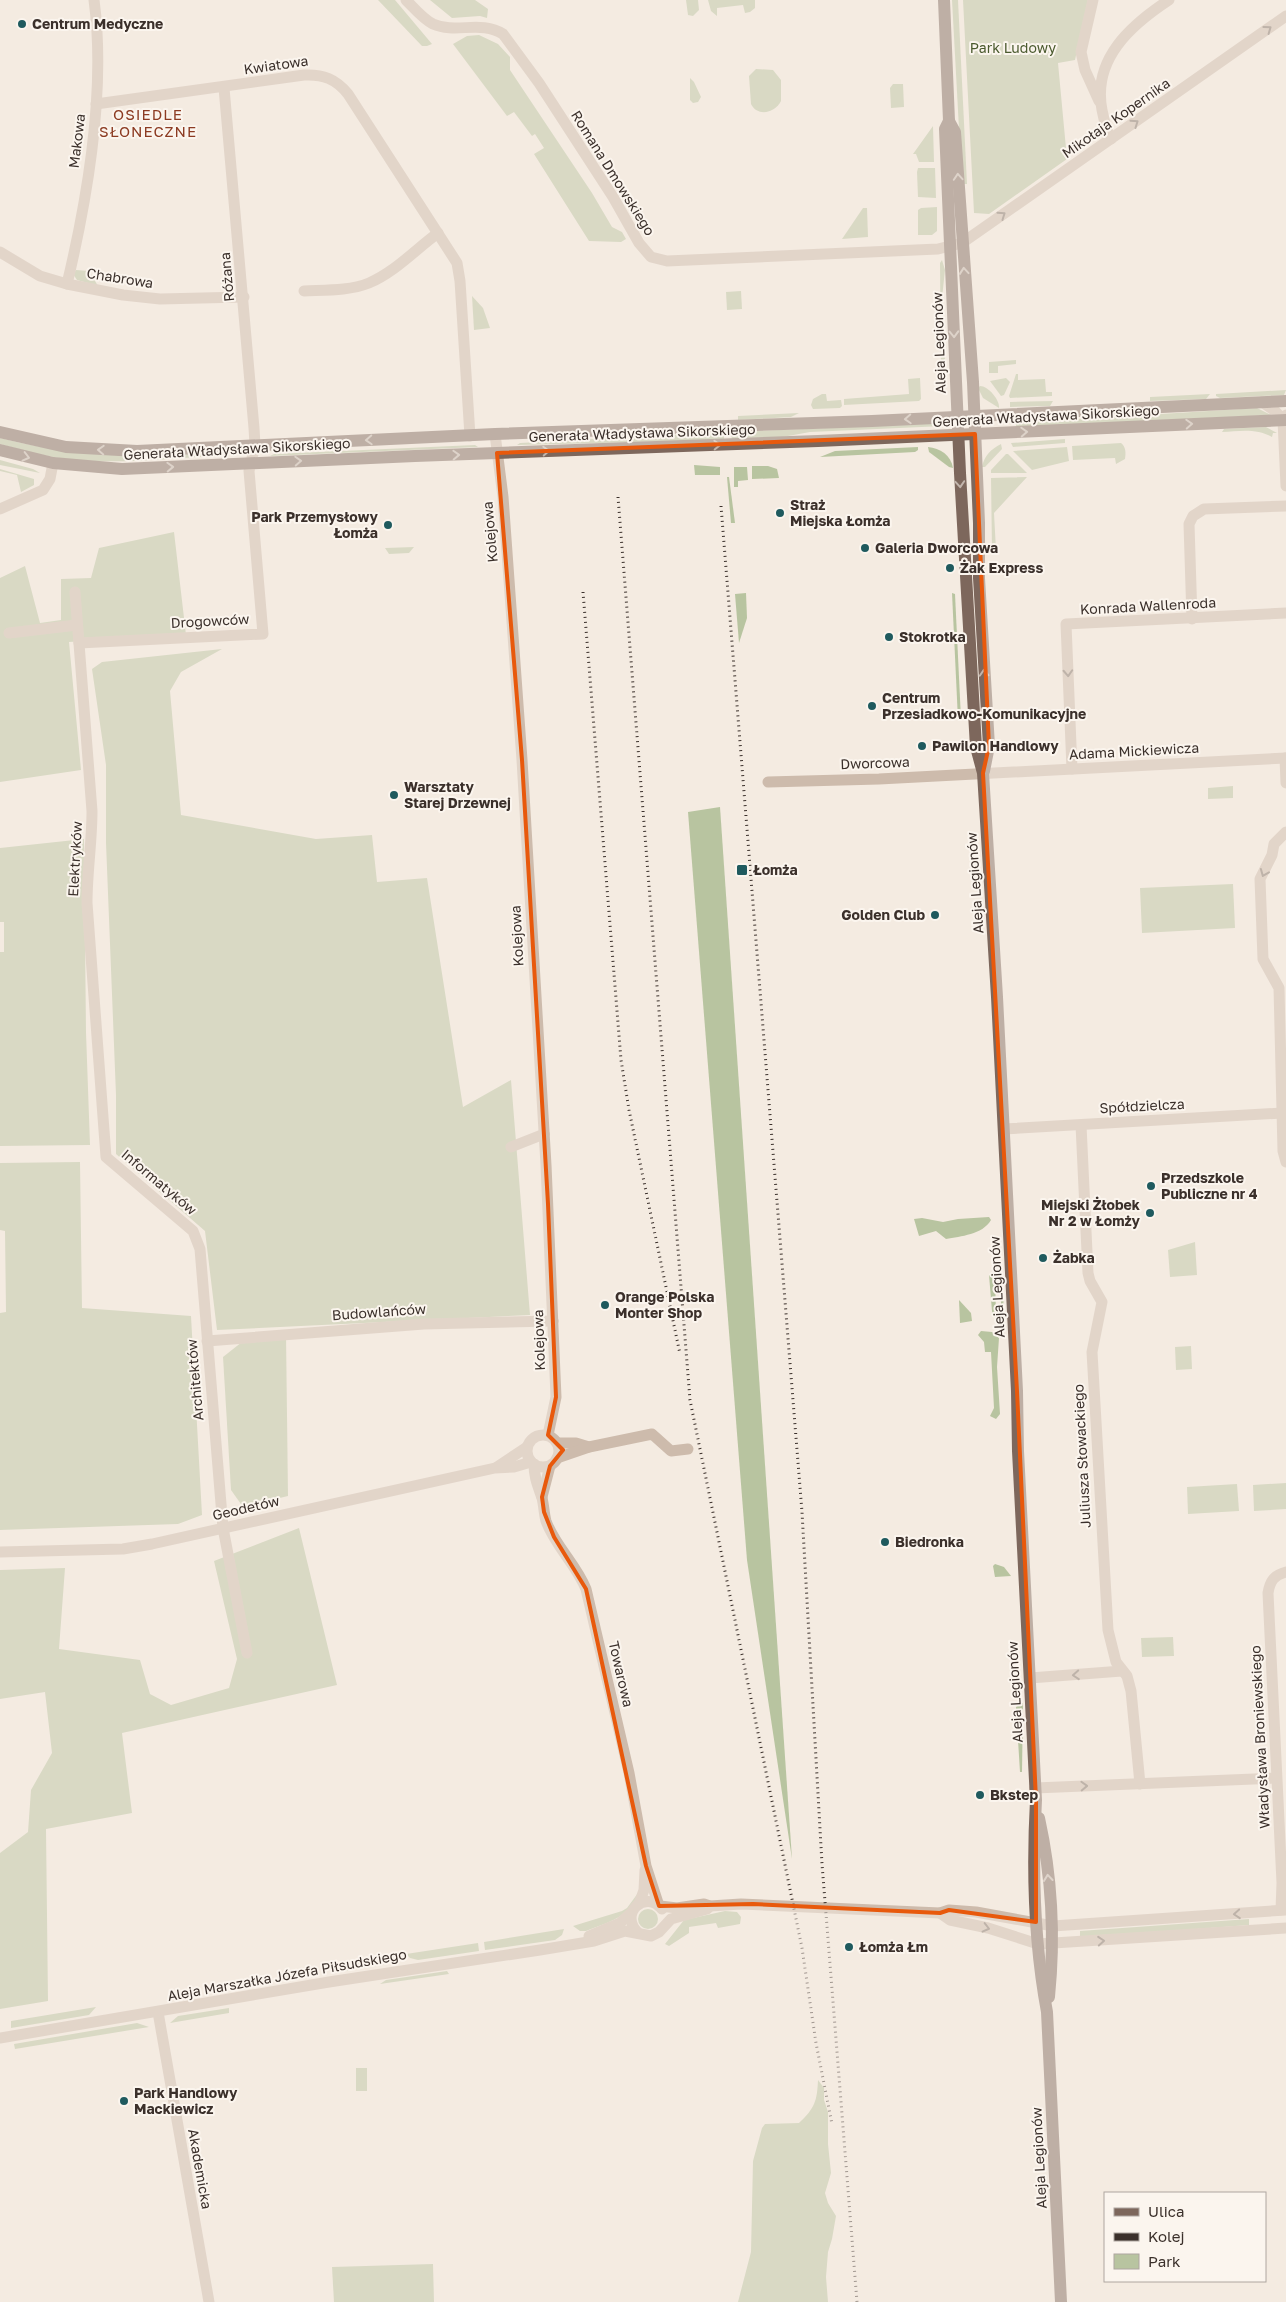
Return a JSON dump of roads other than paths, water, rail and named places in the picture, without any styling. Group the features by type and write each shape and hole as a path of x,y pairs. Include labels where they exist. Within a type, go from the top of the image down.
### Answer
{"main road":[{"name":"Aleja Legionów","path":"944,0 949,120 955,132 957,416 976,747 983,773 1004,1129 1035,1794 1033,1848 1036,1922 1047,2012 1061,2302"},
{"name":"Aleja Legionów","path":"956,244 975,434 979,578 989,746 983,773"},
{"name":"Generała Władysława Sikorskiego","path":"0,432 54,445 99,450 137,451 1286,401"},
{"name":"Generała Władysława Sikorskiego","path":"0,450 53,463 122,469 958,435 1285,418"},
{"name":"Aleja Legionów","path":"1035,1794 1044,1838 1053,1926 1047,2012"}],"street":[{"name":"Makowa","path":"67,284 85,203 96,104 98,22 94,0"},
{"name":"Romana Dmowskiego","path":"406,0 424,17 435,24 451,27 495,28 503,34 539,83 613,197 647,255 654,259 667,261 938,249 956,244"},
{"path":"1092,0 1081,52 1085,70 1100,102 1111,139"},
{"path":"1100,102 1102,82 1111,52 1137,22 1169,0"},
{"name":"Mikołaja Kopernika","path":"956,244 1111,139 1286,16"},
{"name":"Kwiatowa","path":"96,104 224,88 304,75 320,75 333,80 348,94 453,256 460,270 470,436"},
{"name":"Różana","path":"224,88 244,297 254,445 249,464"},
{"path":"304,291 342,289 369,283 386,273 438,233"},
{"name":"Chabrowa","path":"0,252 40,276 67,284 150,298 244,297"},
{"path":"1262,402 1285,418 1286,486"},
{"name":"Kolejowa","path":"495,434 503,497 522,760 544,1134 556,1397 553,1439"},
{"path":"0,509 43,490 48,485 53,463"},
{"name":"Drogowców","path":"79,643 263,634 249,464"},
{"path":"1192,619 1189,524 1193,516 1204,509 1286,506"},
{"name":"Elektryków","path":"75,592 92,811 92,844 87,874 87,903 106,1157"},
{"name":"Konrada Wallenroda","path":"1072,769 1066,624 1286,613"},
{"path":"9,633 77,625"},
{"path":"1285,758 1286,783"},
{"name":"Adama Mickiewicza","path":"983,773 1285,758"},
{"name":"Dworcowa","path":"768,782 879,779 983,773"},
{"path":"1286,832 1274,844 1272,855 1260,879 1263,959 1279,988 1283,1057 1283,1151 1286,1162"},
{"name":"Spółdzielcza","path":"1004,1129 1282,1113"},
{"name":"Juliusza Słowackiego","path":"1081,1125 1089,1277 1102,1302 1092,1352 1108,1630 1116,1662 1127,1676 1131,1691 1140,1784"},
{"path":"511,1147 544,1134"},
{"name":"Informatyków","path":"106,1157 193,1231"},
{"name":"Architektów","path":"193,1231 200,1249 223,1528 247,1653"},
{"name":"Budowlańców","path":"207,1341 424,1324 553,1321"},
{"path":"495,1468 533,1463 544,1467 589,1447 652,1434 671,1451 688,1449"},
{"path":"533,1463 527,1455 527,1447 529,1442 538,1435 589,1447"},
{"path":"542,1498 559,1448 553,1439"},
{"path":"495,1468 527,1447"},
{"name":"Towarowa","path":"533,1463 535,1482 542,1498 546,1522 563,1552 580,1574 586,1589 628,1772 646,1866 659,1906"},
{"name":"Geodetów","path":"0,1552 123,1549 495,1468"},
{"name":"Władysława Broniewskiego","path":"1283,1910 1284,1883 1276,1778 1268,1593 1269,1584 1273,1578 1286,1572"},
{"path":"1030,1678 1122,1671"},
{"path":"1035,1794 1140,1784 1276,1778"},
{"name":"Towarowa","path":"635,1909 644,1890 646,1866"},
{"name":"Aleja Marszałka Józefa Piłsudskiego","path":"579,1942 590,1934 620,1923 635,1909 651,1902 659,1906 677,1908 704,1904 710,1906 753,1904 940,1913 949,1910 976,1912 1053,1926 1283,1910"},
{"path":"659,1906 665,1916 664,1924"},
{"name":"Aleja Marszałka Józefa Piłsudskiego","path":"0,2038 329,1982 594,1941 626,1931 646,1936 655,1934 671,1919 707,1909 710,1906"},
{"path":"635,1909 632,1926 638,1933"},
{"name":"Aleja Marszałka Józefa Piłsudskiego","path":"940,1913 950,1920 988,1928 1038,1944 1286,1928"},
{"name":"Akademicka","path":"158,2012 208,2302"}],"railway":[{"path":"618,497 690,1400 802,1948 816,2043 832,2124"},
{"path":"721,506 802,1512 822,1864 857,2302"},
{"path":"583,592 621,1060 629,1110 680,1354"}],"place":[{"name":"Centrum Medyczne","path":"22,24"},
{"name":"Straż Miejska Łomża","path":"780,513"},
{"name":"Park Przemysłowy Łomża","path":"388,525"},
{"name":"Galeria Dworcowa","path":"865,548"},
{"name":"Żak Express","path":"950,568"},
{"name":"Stokrotka","path":"889,637"},
{"name":"Centrum Przesiadkowo-Komunikacyjne","path":"872,706"},
{"name":"Pawilon Handlowy","path":"922,746"},
{"name":"Warsztaty Starej Drzewnej","path":"394,795"},
{"name":"Łomża","path":"742,870"},
{"name":"Golden Club","path":"935,915"},
{"name":"Przedszkole Publiczne nr 4","path":"1151,1186"},
{"name":"Miejski Żłobek Nr 2 w Łomży","path":"1150,1213"},
{"name":"Żabka","path":"1043,1258"},
{"name":"Orange Polska Monter Shop","path":"605,1305"},
{"name":"Biedronka","path":"885,1542"},
{"name":"Bkstep","path":"980,1795"},
{"name":"Łomża Łm","path":"849,1947"},
{"name":"Park Handlowy Mackiewicz","path":"124,2101"}],"district":[{"name":"OSIEDLE SŁONECZNE","path":"148,124"}],"park label":[{"name":"Park Ludowy","path":"1013,48"}]}
